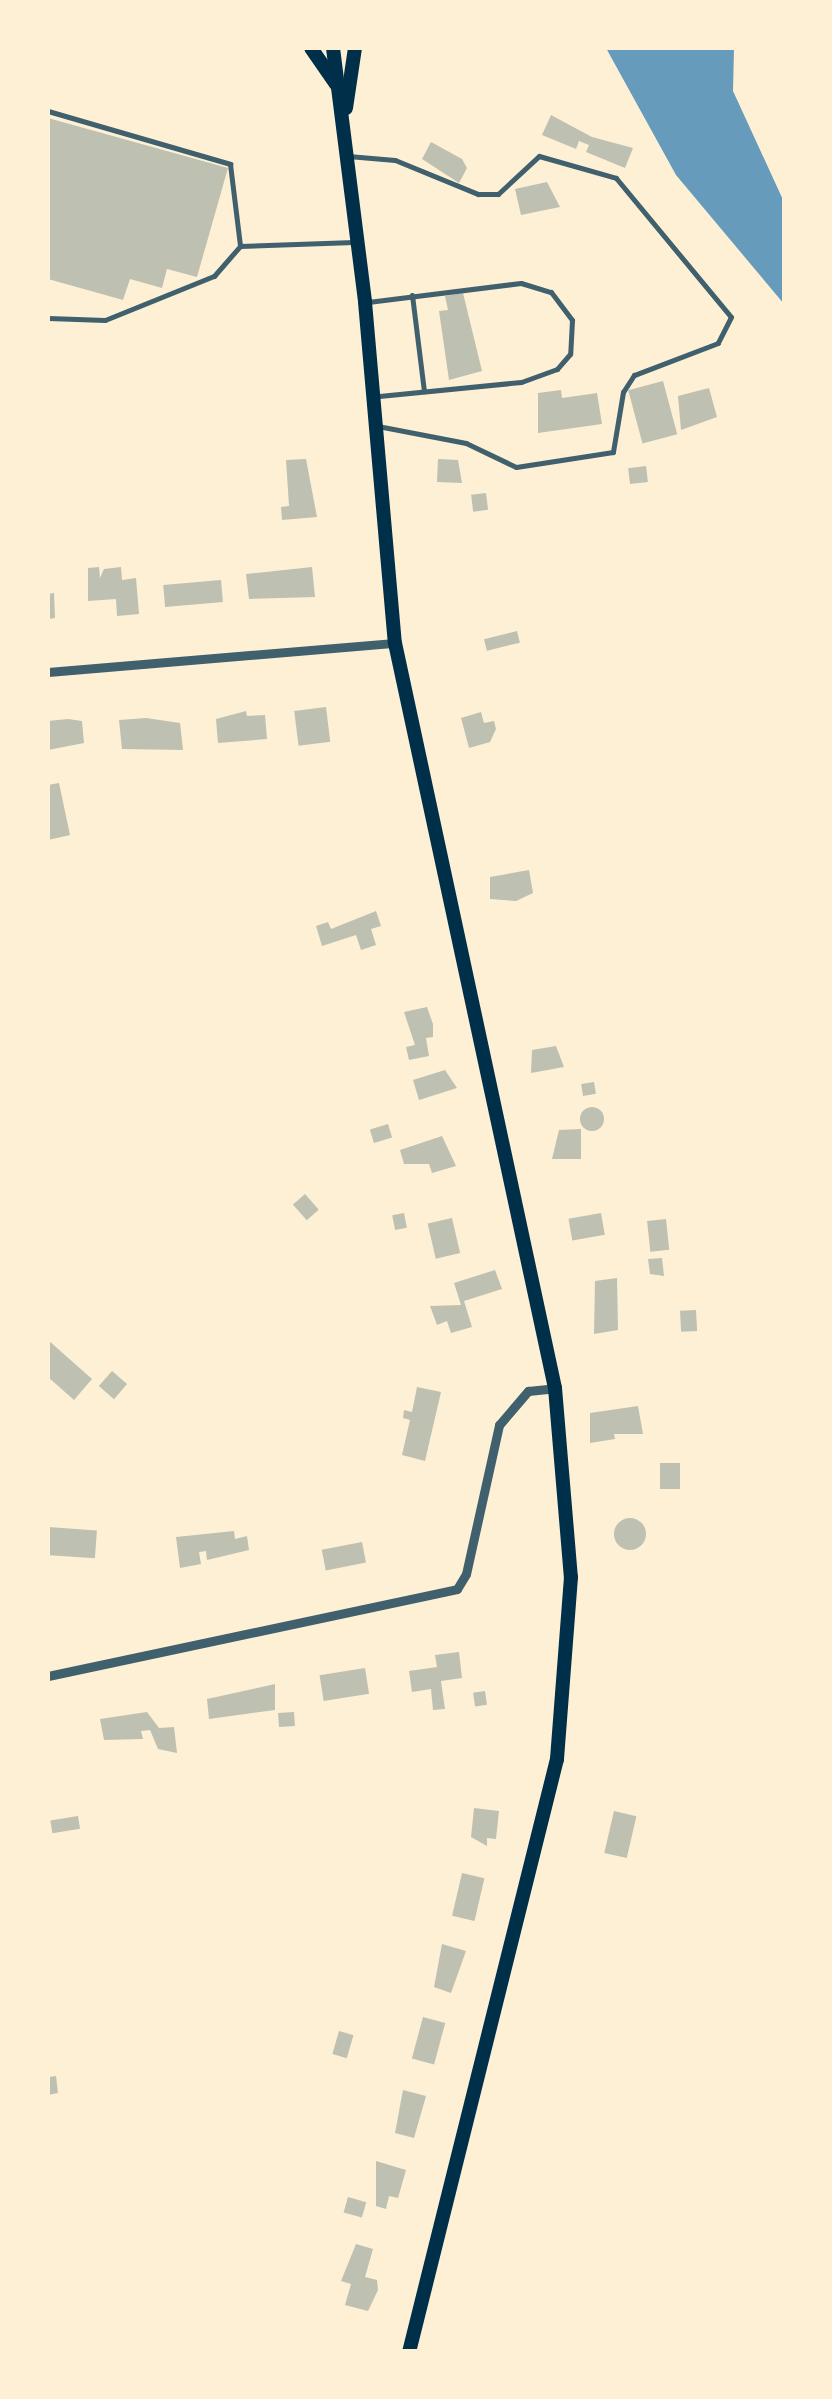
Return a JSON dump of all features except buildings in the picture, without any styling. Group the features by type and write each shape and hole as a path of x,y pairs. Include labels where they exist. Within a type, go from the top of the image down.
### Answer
{"main road":[{"path":"311,48 338,86"},
{"path":"333,48 365,302 394,643 555,1388 571,1577 557,1760 409,2352"},
{"path":"344,134 356,48"}],"street":[{"path":"48,672 394,643"},
{"path":"48,1676 457,1590 466,1574 499,1426 528,1391 555,1388"}],"lane":[{"path":"48,111 230,164 240,246"},
{"path":"346,156 396,160 478,194 498,194 539,156 616,178 731,317 718,342 634,375 622,392 613,452 516,467 466,443 376,426"},
{"path":"48,318 105,320 214,276 240,246 357,242"},
{"path":"365,302 522,284 551,292 572,320 570,354 557,369 520,382 373,396"},
{"path":"412,294 424,391"}],"water":[{"path":"606,48 734,48 733,91 784,202 784,304 676,175"}]}
